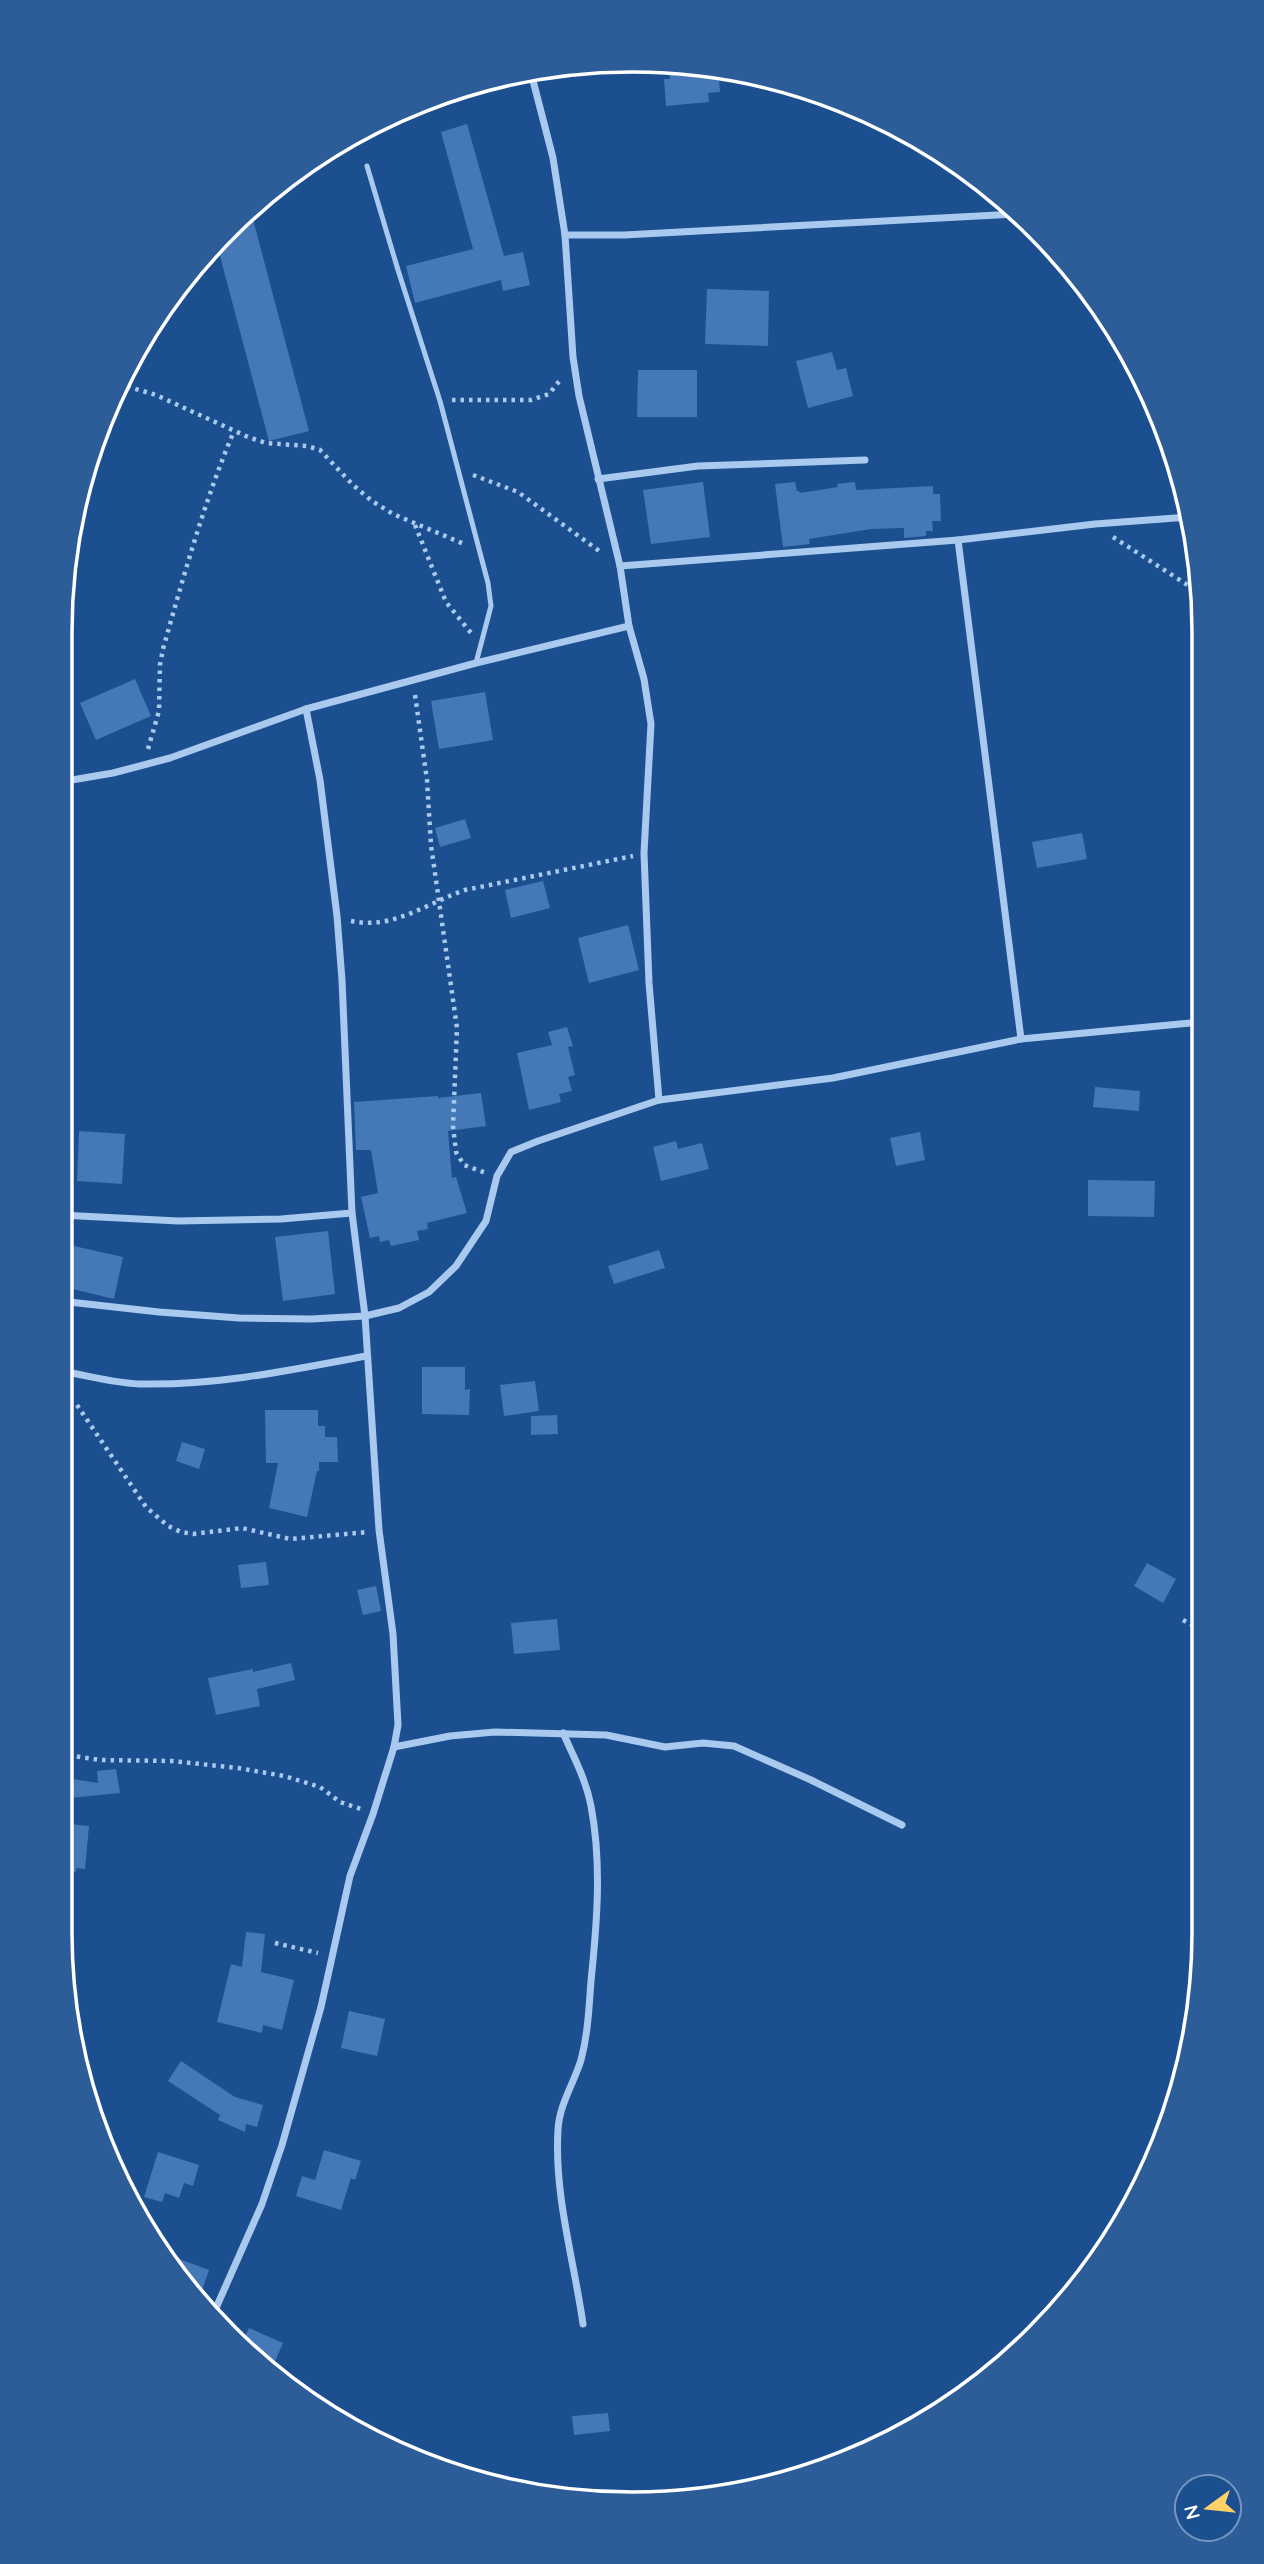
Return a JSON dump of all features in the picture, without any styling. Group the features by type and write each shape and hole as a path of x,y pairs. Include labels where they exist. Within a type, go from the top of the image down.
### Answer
{"street":[{"path":"533,81 553,158 565,235 573,357 579,397 620,566 629,626 644,679 651,724 644,853 649,983 659,1100"},
{"path":"565,235 1005,215"},
{"path":"598,479 698,466 865,460"},
{"path":"620,566 958,540 1095,524 1180,518"},
{"path":"958,540 1021,1039"},
{"path":"72,780 170,758 306,709 476,663 629,626"},
{"path":"216,2307 261,2204 282,2145 334,1952 350,1876 373,1814 398,1725 393,1634 379,1531 365,1316 352,1213 337,916 320,780 306,709"},
{"path":"72,1302 239,1318 311,1319 365,1316 399,1308 429,1292 456,1266 486,1221 497,1176 511,1152 538,1141 659,1100 833,1078 1021,1039 1192,1023"},
{"path":"72,1216 178,1221 281,1219 352,1213"},
{"path":"72,1373 141,1384 204,1382 259,1377 366,1356"},
{"path":"394,1746 450,1736 495,1732 606,1735 665,1748 703,1743 734,1746 902,1825"},
{"path":"563,1732 583,1775 591,1806 597,1853 597,1902 587,2020 580,2059 558,2126 557,2150 563,2205 583,2324"}],"lane":[{"path":"367,166 461,472 483,566 491,606 476,663"}],"path":[{"path":"440,401 531,400 549,394 560,382 573,357"},
{"path":"129,387 156,395 266,443 307,446 320,450 372,501 415,525 456,539 467,546 483,566"},
{"path":"141,766 153,738 159,712 163,649 198,527 234,431"},
{"path":"461,472 488,479 518,492 566,524 620,566"},
{"path":"1095,524 1190,587"},
{"path":"415,525 446,603 481,643"},
{"path":"412,680 427,780 430,845 440,898 457,1028 453,1126 456,1152 464,1165 497,1176"},
{"path":"337,916 364,924 378,924 408,915 440,898 465,890 644,853"},
{"path":"72,1397 146,1507 167,1526 193,1534 242,1528 290,1539 379,1531"},
{"path":"1183,1620 1192,1625"},
{"path":"72,1756 100,1760 172,1761 284,1776 320,1787 340,1801 373,1814"},
{"path":"275,1943 315,1953 334,1952"}],"building":[{"path":"669,73 719,79 720,92 708,93 709,102 666,106 664,79 670,79"},
{"path":"467,124 504,256 523,252 530,285 503,291 501,280 415,303 406,266 473,249 441,132"},
{"path":"253,220 309,431 269,441 219,254"},
{"path":"707,289 769,291 768,346 705,344"},
{"path":"832,352 837,370 846,368 853,396 808,408 796,361"},
{"path":"638,370 697,370 697,417 637,417"},
{"path":"703,482 710,537 651,544 643,490"},
{"path":"795,482 800,493 855,482 856,490 933,486 933,494 940,494 941,521 932,521 933,531 926,531 926,536 904,538 904,528 871,529 809,539 810,544 783,547 775,484"},
{"path":"135,679 151,716 96,740 80,703"},
{"path":"485,692 493,740 439,749 431,701"},
{"path":"465,819 471,838 440,847 435,828"},
{"path":"1082,833 1087,859 1037,868 1032,842"},
{"path":"543,881 550,908 511,918 505,890"},
{"path":"628,925 639,970 589,983 578,938"},
{"path":"567,1027 573,1046 568,1047 575,1075 568,1077 572,1091 559,1094 561,1102 529,1110 517,1053 552,1045 548,1032"},
{"path":"1095,1087 1140,1091 1139,1111 1093,1107"},
{"path":"481,1093 486,1126 448,1131 452,1178 456,1177 467,1213 427,1223 428,1229 417,1231 419,1240 391,1246 389,1240 380,1242 379,1236 370,1238 361,1197 378,1193 371,1150 356,1150 354,1102"},
{"path":"79,1131 125,1134 122,1184 77,1181"},
{"path":"920,1132 925,1160 896,1166 890,1138"},
{"path":"676,1141 678,1149 702,1143 709,1169 661,1181 653,1147"},
{"path":"1088,1180 1155,1181 1154,1217 1088,1216"},
{"path":"328,1231 335,1294 283,1301 275,1237"},
{"path":"72,1246 123,1257 114,1299 72,1289"},
{"path":"659,1250 665,1268 614,1284 608,1266"},
{"path":"422,1367 465,1367 465,1390 470,1389 469,1415 422,1414"},
{"path":"535,1381 539,1411 504,1416 500,1385"},
{"path":"265,1410 318,1410 318,1426 325,1426 325,1437 337,1437 338,1462 319,1462 307,1517 269,1508 278,1463 266,1463"},
{"path":"557,1415 558,1434 531,1435 531,1416"},
{"path":"182,1442 205,1449 199,1469 176,1461"},
{"path":"266,1562 269,1585 241,1588 238,1565"},
{"path":"1147,1563 1176,1579 1163,1603 1134,1586"},
{"path":"376,1586 381,1611 363,1615 357,1590"},
{"path":"557,1619 560,1650 514,1654 511,1623"},
{"path":"291,1663 295,1680 257,1689 260,1706 216,1715 208,1678"},
{"path":"116,1769 120,1793 72,1798 72,1779 98,1783 97,1771"},
{"path":"72,1824 89,1826 85,1869 76,1868 76,1872 72,1872"},
{"path":"246,1932 265,1934 261,1972 294,1980 282,2030 263,2025 262,2033 217,2022 231,1964 242,1967"},
{"path":"349,2011 385,2019 377,2056 341,2048"},
{"path":"181,2061 235,2097 263,2105 257,2127 246,2124 245,2132 218,2120 220,2115 168,2081"},
{"path":"324,2150 361,2161 355,2180 351,2178 341,2210 296,2196 302,2176 315,2180"},
{"path":"158,2152 199,2165 193,2186 184,2183 179,2198 165,2193 162,2202 144,2197"},
{"path":"177,2258 209,2270 202,2290"},
{"path":"249,2328 283,2343 275,2362 263,2353 245,2336"},
{"path":"608,2413 610,2431 574,2435 572,2416"}]}
